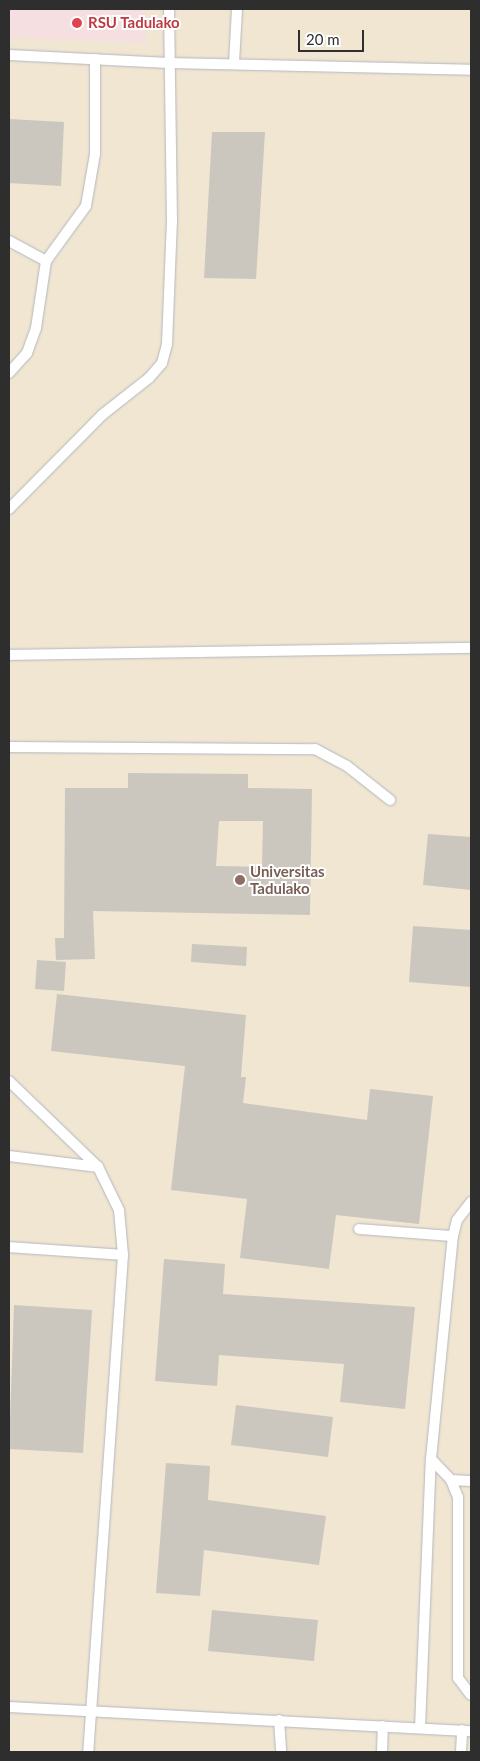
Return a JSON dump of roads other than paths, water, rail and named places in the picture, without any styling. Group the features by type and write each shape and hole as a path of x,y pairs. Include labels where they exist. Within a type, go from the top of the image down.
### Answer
{"lane":[{"path":"9,508 95,421 149,378 162,363 167,344 172,222 169,63 170,9"},
{"path":"234,64 238,9"},
{"path":"9,55 169,63 471,70"},
{"path":"9,373 26,353 36,328 46,261 86,206 95,154 95,59"},
{"path":"9,241 46,261"},
{"path":"9,655 471,648"},
{"path":"9,747 315,749 347,766 390,800"},
{"path":"9,1080 98,1167 119,1210 123,1255 88,1752"},
{"path":"9,1156 98,1167"},
{"path":"420,1728 430,1459 453,1236 457,1220 471,1202"},
{"path":"359,1229 453,1236"},
{"path":"9,1247 123,1255"},
{"path":"430,1459 451,1480 458,1497 458,1678 471,1695"},
{"path":"451,1480 471,1481"},
{"path":"9,1707 466,1730 462,1752"},
{"path":"279,1720 281,1752"},
{"path":"382,1752 383,1726"}],"place":[{"name":"RSU Tadulako","path":"77,23"},
{"name":"Universitas Tadulako","path":"240,880"}]}
